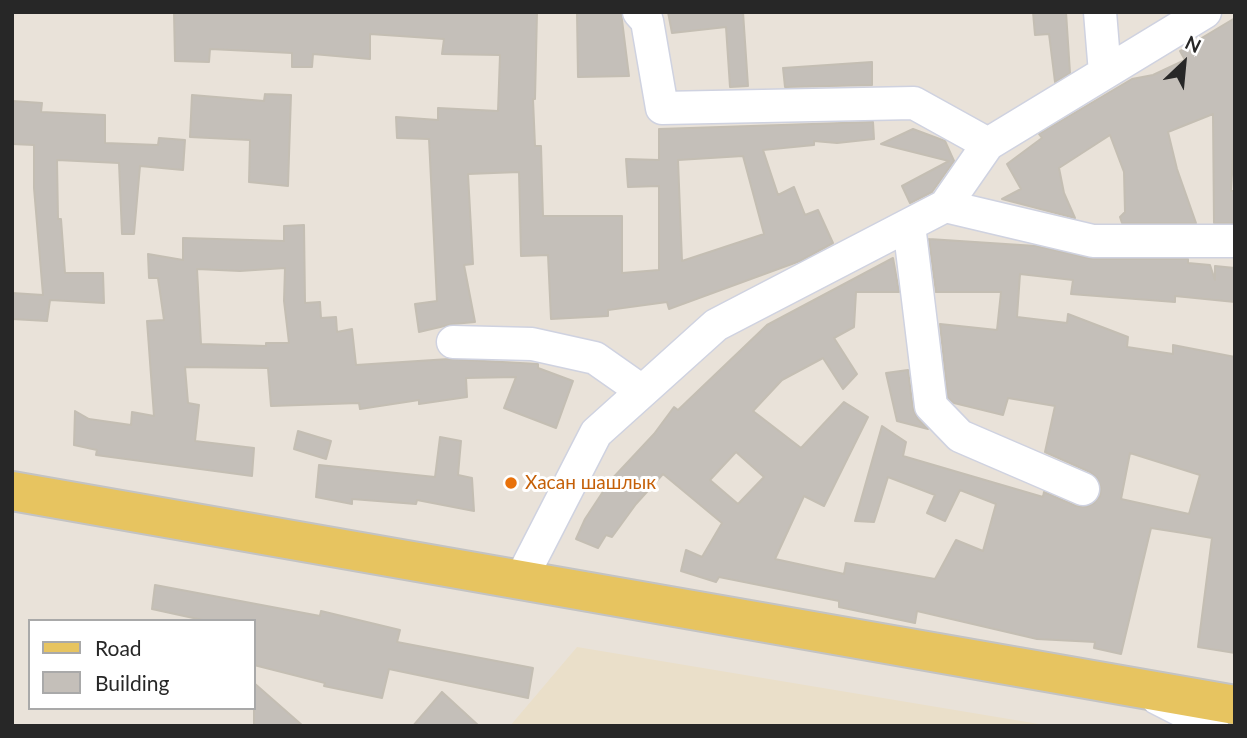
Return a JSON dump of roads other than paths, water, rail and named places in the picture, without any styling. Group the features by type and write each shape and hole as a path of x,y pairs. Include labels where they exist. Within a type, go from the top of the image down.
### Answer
{"main road":[{"path":"12,491 1235,705"}],"street":[{"path":"639,12 647,21 662,108 914,103 988,144"},
{"path":"1100,12 1105,73"},
{"path":"521,579 596,433 716,325 945,206 988,144 1205,12"},
{"path":"945,206 1093,241 1235,241"},
{"path":"909,225 931,406 960,436 1083,489"},
{"path":"453,342 532,344 595,358 642,391"},
{"path":"1139,689 1212,726"}],"place":[{"name":"Хасан шашлык","path":"511,483"}]}
